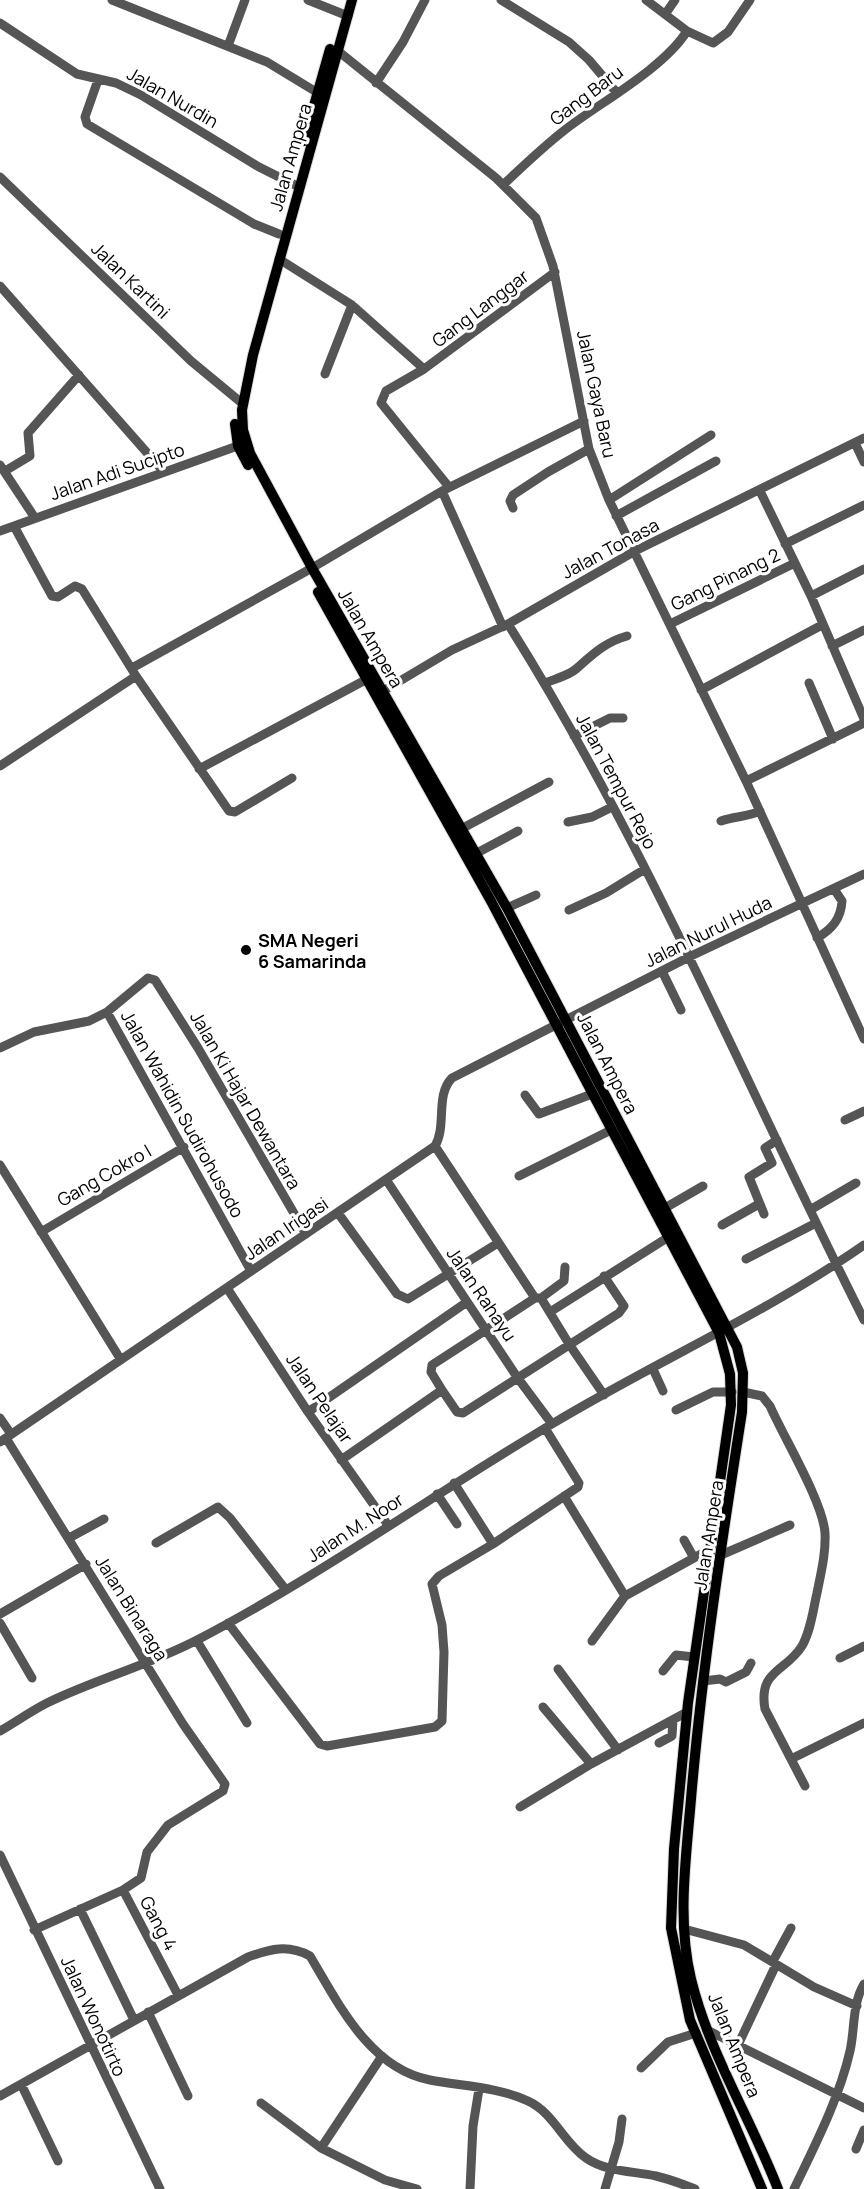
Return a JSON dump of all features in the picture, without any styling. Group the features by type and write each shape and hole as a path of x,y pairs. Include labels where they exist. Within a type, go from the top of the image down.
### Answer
{"main road":[{"name":"Jalan Ampera","path":"345,0 338,51 279,234 240,402 242,444 370,678 507,908 567,1019 664,1208 743,1373 738,1392 703,1642 703,1682 687,1848 684,1929 691,1977 707,2030 778,2189"},
{"name":"Jalan Ampera","path":"240,402 279,259 318,93 344,15 352,0"},
{"name":"Jalan Ampera","path":"379,693 668,1238 724,1331"},
{"name":"Jalan Ampera","path":"703,1642 694,1657 687,1712 674,1850 671,1928 690,2020 762,2189"}],"street":[{"path":"112,0 267,62 318,93"},
{"path":"228,46 246,0"},
{"path":"308,0 344,15"},
{"path":"376,83 403,42 425,0"},
{"path":"501,0 569,42 589,60 617,93"},
{"path":"646,0 687,31 708,42 717,42 728,32 750,0"},
{"path":"666,13 675,0"},
{"name":"Jalan Nurdin","path":"0,23 77,74 116,83 141,94 296,186"},
{"name":"Gang Baru","path":"504,184 565,130 617,93 677,45 687,31"},
{"name":"Jalan Gaya Baru","path":"338,51 504,184 536,218 544,233 555,272 589,449 609,500 746,781 864,1037"},
{"path":"98,80 85,117 87,124 254,224 279,234"},
{"name":"Jalan Kartini","path":"0,177 191,361 240,402"},
{"path":"0,190 10,187"},
{"path":"279,259 352,305 424,369"},
{"name":"Gang Langgar","path":"446,489 381,403 386,391 424,369 555,272"},
{"path":"0,286 164,472"},
{"path":"325,374 352,305"},
{"path":"35,518 2,468 30,456 28,433 79,375"},
{"path":"0,766 134,672 446,489 584,421"},
{"path":"609,500 711,435"},
{"path":"860,441 864,462"},
{"name":"Jalan Tonasa","path":"379,693 452,650 506,626 635,551 860,441"},
{"name":"Jalan Adi Sucipto","path":"0,531 242,444"},
{"path":"513,508 510,501 513,495 589,449"},
{"path":"616,516 717,461"},
{"name":"Jalan Tempur Rejo","path":"446,489 506,626 545,683 691,956 864,1320"},
{"path":"746,781 864,721 860,695 832,646 811,596 760,491"},
{"path":"785,544 864,505"},
{"path":"14,526 52,596 58,597 75,586 82,589 134,672 232,812 292,778"},
{"name":"Gang Pinang 2","path":"670,624 795,564"},
{"path":"811,596 864,569"},
{"path":"701,690 822,625"},
{"path":"832,646 864,630"},
{"path":"545,683 576,669 582,661 609,642 627,636"},
{"path":"200,769 370,678"},
{"path":"809,683 833,738"},
{"path":"574,736 609,718 623,718"},
{"path":"461,829 549,782"},
{"path":"568,822 592,817 612,807"},
{"path":"721,821 739,815 750,816 760,811"},
{"path":"475,854 518,831"},
{"path":"568,910 606,893 645,869"},
{"name":"Jalan Nurul Huda","path":"555,1025 800,898 834,889 864,874"},
{"path":"817,938 830,931 840,913 842,901 834,889"},
{"path":"507,908 536,895"},
{"path":"662,971 681,1010"},
{"name":"Jalan Ki Hajar Dewantara","path":"107,1012 148,978 158,983 306,1234"},
{"path":"0,1048 34,1032 79,1024 107,1012"},
{"name":"Jalan Wahidin Sudirohusodo","path":"107,1012 250,1268"},
{"path":"555,1025 460,1073 448,1082 441,1130 435,1146 498,1243 550,1312 604,1395"},
{"path":"525,1095 539,1114 592,1094"},
{"path":"845,1120 864,1111"},
{"path":"519,1176 611,1130"},
{"path":"772,1163 765,1148 777,1140"},
{"name":"Jalan Irigasi","path":"6,1438 227,1288 250,1268 387,1181 435,1146"},
{"name":"Gang Cokro I","path":"41,1232 184,1147"},
{"path":"764,1214 749,1177 785,1156"},
{"path":"0,1165 122,1360"},
{"name":"Jalan Rahayu","path":"387,1181 549,1426 579,1483 564,1496"},
{"path":"810,1210 856,1183"},
{"path":"664,1208 703,1186"},
{"path":"722,1224 759,1203"},
{"path":"338,1213 397,1294 408,1299 498,1243"},
{"path":"746,1259 816,1223"},
{"path":"550,1312 604,1276 668,1238"},
{"name":"Jalan M. Noor","path":"0,1731 46,1703 147,1664 228,1623 286,1590 454,1483 549,1426 724,1331 836,1265 864,1245"},
{"path":"565,1267 564,1281 485,1329 432,1365 431,1372 442,1390 462,1413 622,1311 624,1306 620,1297 604,1276"},
{"name":"Jalan Pelajar","path":"227,1288 308,1412 388,1526"},
{"path":"308,1412 467,1302"},
{"path":"653,1369 663,1391"},
{"path":"341,1460 442,1390"},
{"path":"676,1410 713,1392 738,1392 762,1396 771,1406 820,1512 825,1533 824,1550 807,1636 799,1650 775,1671 764,1688 765,1708 805,1786"},
{"name":"Jalan Binaraga","path":"0,1418 6,1438 183,1724 225,1784 223,1791 168,1825 147,1852 141,1878 123,1890"},
{"path":"454,1483 493,1544"},
{"path":"437,1494 457,1524"},
{"path":"228,1623 320,1744 327,1746 428,1730 442,1720 444,1663 442,1625 432,1584 439,1575 493,1544 564,1496 625,1596"},
{"path":"156,1543 218,1507 230,1518 286,1590"},
{"path":"69,1538 104,1519"},
{"path":"592,1641 625,1596 694,1558 790,1525"},
{"path":"684,1540 694,1558"},
{"path":"0,1614 86,1564"},
{"path":"0,1623 32,1678"},
{"path":"196,1641 247,1723"},
{"path":"840,1658 864,1646"},
{"path":"663,1671 676,1655 694,1657"},
{"path":"703,1682 720,1679 726,1682 746,1672 751,1663"},
{"path":"558,1669 618,1750"},
{"path":"543,1707 591,1764"},
{"path":"520,1807 591,1764 687,1712"},
{"path":"659,1743 672,1736 673,1720"},
{"path":"791,1759 864,1723"},
{"name":"Jalan Wonotirto","path":"0,1855 160,2189"},
{"name":"Gang 4","path":"34,1930 123,1890 178,1995"},
{"path":"80,1909 134,2020"},
{"path":"738,2046 791,1928"},
{"path":"684,1929 744,1945 814,1987 857,2006"},
{"path":"0,2096 178,1995 266,1950 285,1947 297,1949 310,1956 350,2019 382,2056 413,2076 526,2100 536,2105 585,2158 611,2168 655,2176 695,2189"},
{"path":"794,2189 837,2095 850,2052 857,2006 864,1984"},
{"path":"148,2012 188,2096"},
{"path":"707,2030 864,2108"},
{"path":"641,2068 668,2042 696,2033"},
{"path":"321,2148 382,2056"},
{"path":"18,2086 58,2161"},
{"path":"470,2189 472,2138 479,2089"},
{"path":"261,2103 321,2148 385,2180 417,2189"},
{"path":"605,2189 620,2142 622,2119"},
{"path":"856,2149 864,2130"}],"place":[{"name":"SMA Negeri 6 Samarinda","path":"246,950"}]}
